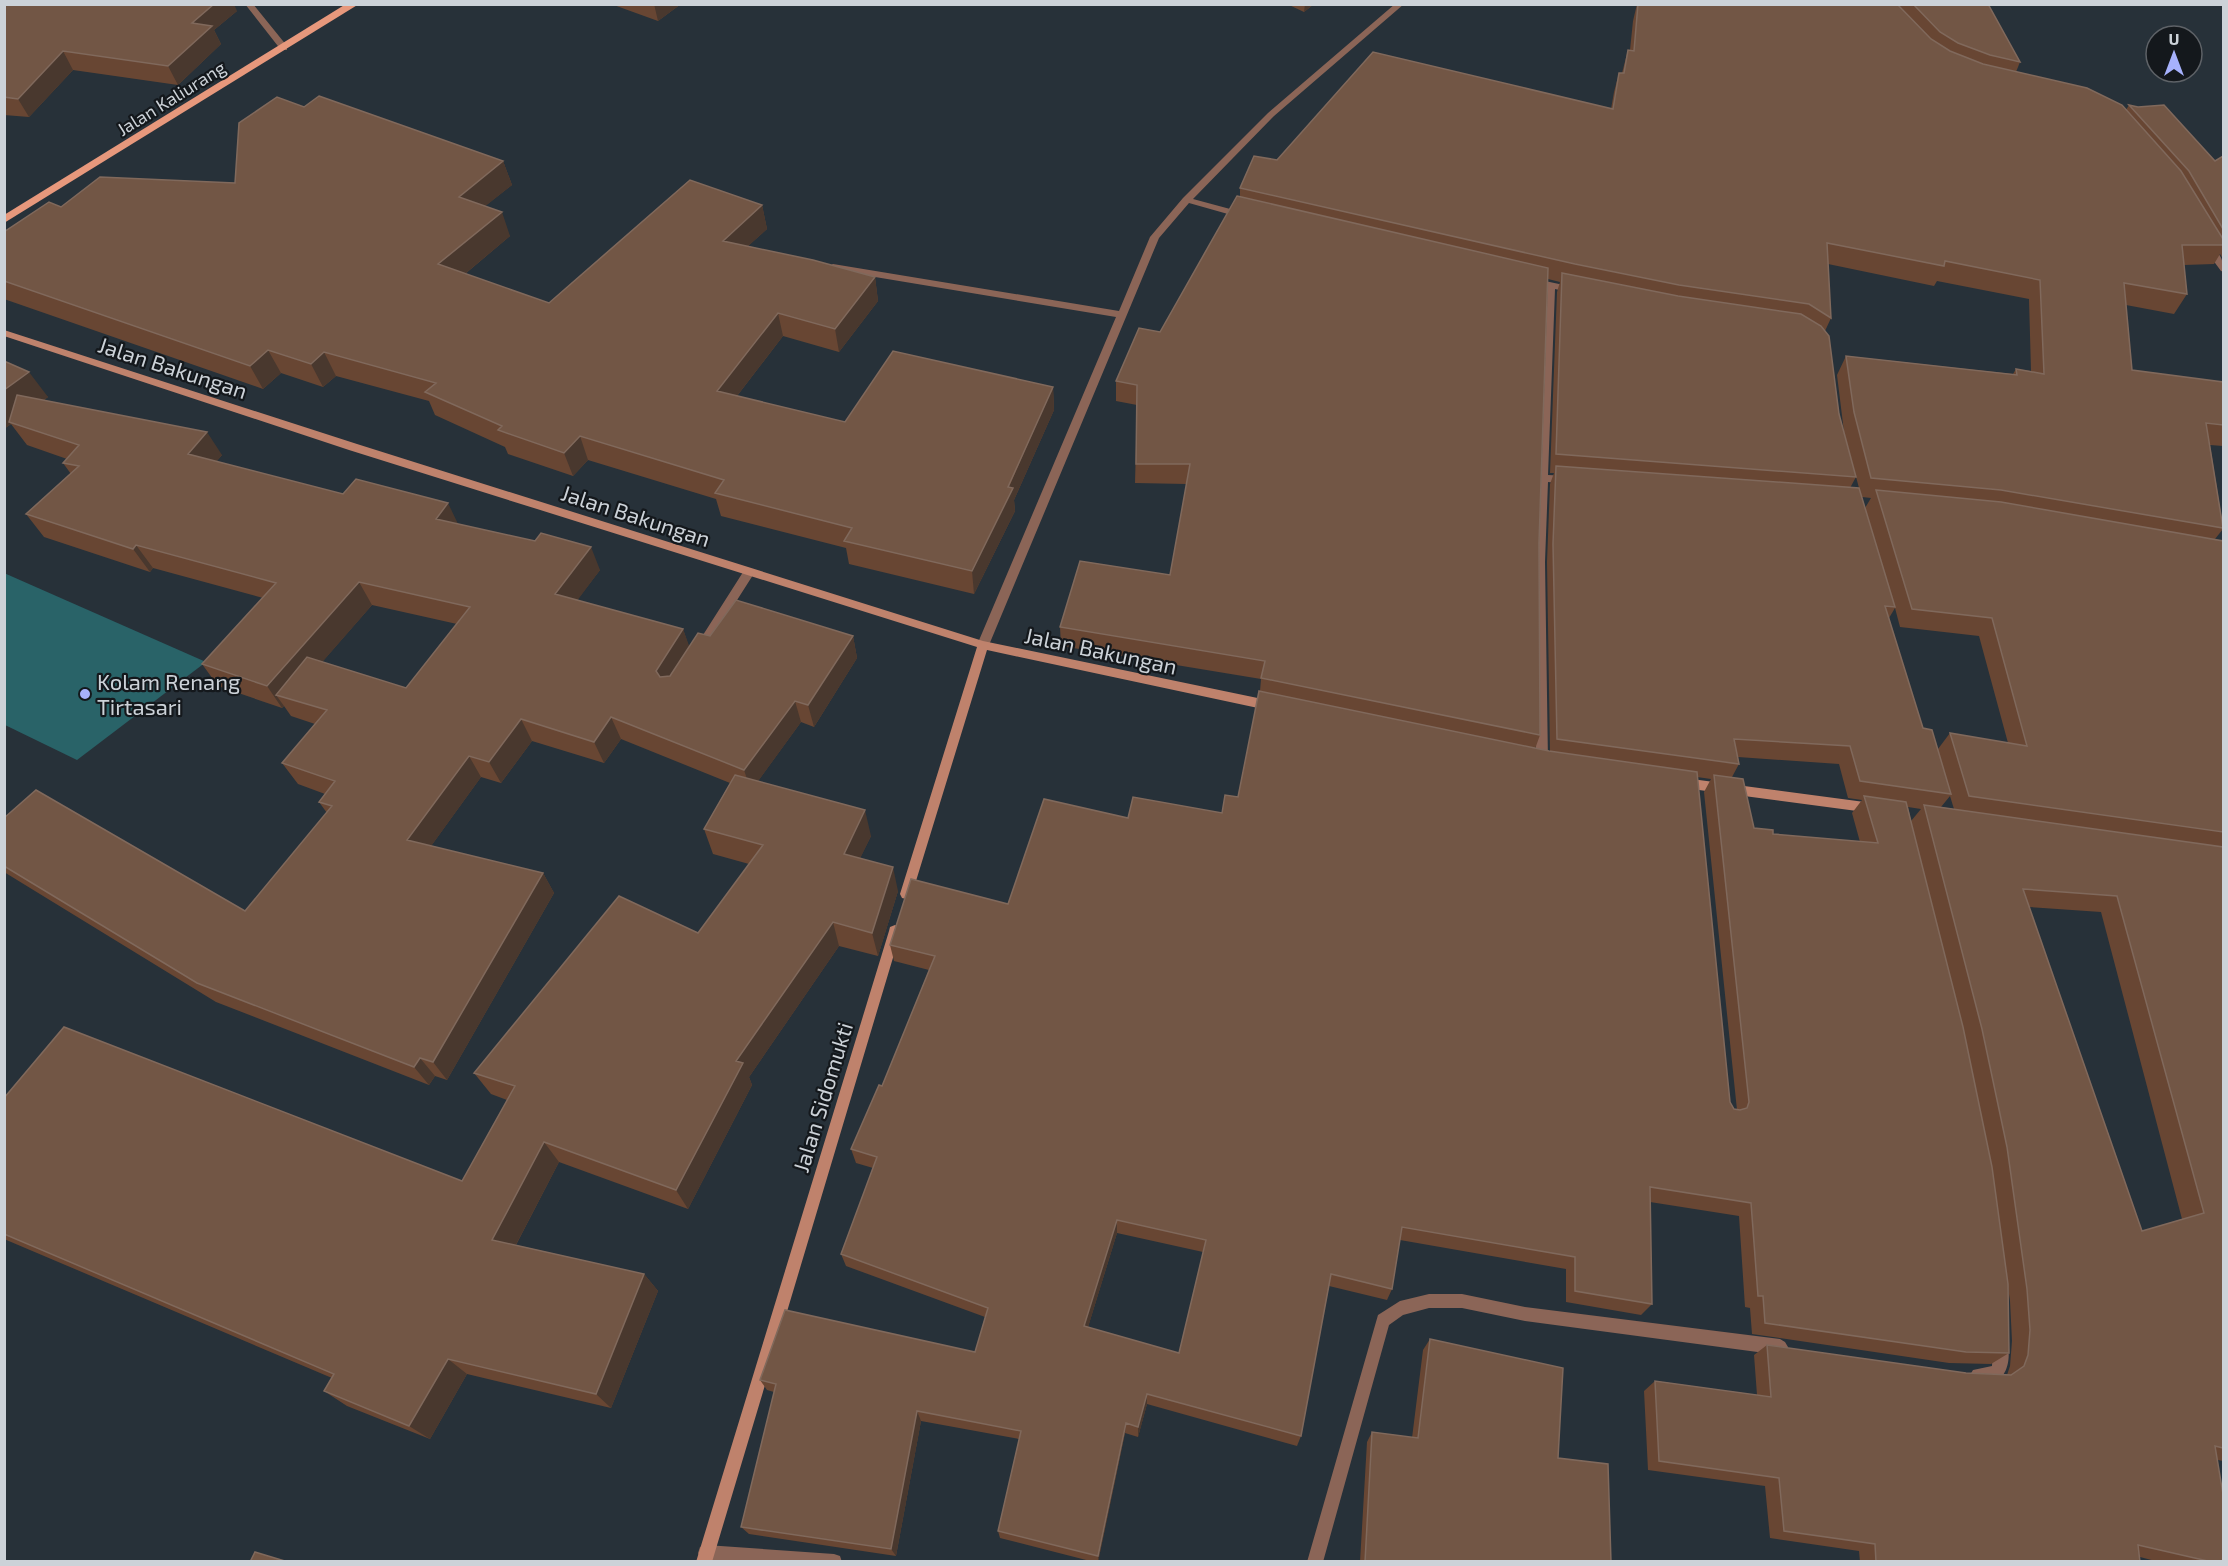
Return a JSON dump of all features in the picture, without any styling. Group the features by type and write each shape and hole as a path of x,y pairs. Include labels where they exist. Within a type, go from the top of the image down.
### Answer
{"main road":[{"name":"Jalan Kaliurang","path":"4,220 354,4"},
{"name":"Jalan Bakungan","path":"4,333 983,645 1281,708"},
{"name":"Jalan Sidomukti","path":"705,1557 983,645"},
{"path":"1671,781 1696,790 1888,811"}],"street":[{"path":"249,4 284,48"},
{"path":"983,645 1155,237 1186,200 1314,74 1400,4"},
{"path":"1186,200 1251,217"},
{"path":"2204,240 2223,269"},
{"path":"819,265 1122,315"},
{"path":"1516,278 1587,293"},
{"path":"1542,762 1540,562 1550,285"},
{"path":"1544,478 1577,480"},
{"path":"696,656 749,572"},
{"path":"1315,1562 1383,1320 1400,1308 1429,1301 1462,1301 1526,1314 1795,1350"},
{"path":"1959,1374 1993,1375 2000,1369 2000,1327"},
{"path":"705,1557 834,1562"}],"water":[{"name":"Kolam Renang Tirtasari","path":"4,573 206,662 77,760 5,725"}],"building":[{"path":"4,4 214,4 192,23 212,26 168,66 63,51 18,99 4,97"},
{"path":"1638,4 1897,4 1931,39 1950,51 1983,64 2087,88 2122,105 2181,171 2223,239 2223,245 2182,245 2187,294 2124,283 2132,370 2223,382 2223,425 2206,423 2223,528 2001,490 1871,478 1854,412 1846,356 2017,375 2016,369 2044,374 2040,280 1945,261 1944,266 1827,243 1831,318 1809,304 1679,285 1575,264 1240,188 1254,156 1277,160 1373,52 1613,109 1619,73 1624,73 1628,50 1634,51"},
{"path":"1913,4 1988,4 2020,62 1990,55 1958,43 1940,32"},
{"path":"319,96 503,161 459,197 502,212 438,264 549,303 690,180 762,205 723,241 813,260 875,277 835,329 778,313 717,391 845,422 893,351 1053,387 1008,487 1013,488 972,571 844,541 852,528 715,493 724,480 580,436 564,453 498,430 502,426 425,392 436,383 324,352 311,364 268,350 250,366 4,281 4,232 49,202 61,207 100,177 235,183 239,123 277,97 304,107"},
{"path":"2129,105 2138,107 2164,105 2215,161 2223,156 2223,229 2189,171"},
{"path":"1237,196 1548,268 1539,543 1540,735 1261,678 1265,661 1060,627 1080,561 1170,575 1190,464 1136,464 1137,385 1116,381 1139,328 1160,332"},
{"path":"1562,273 1678,296 1801,314 1821,326 1829,336 1839,414 1856,477 1556,454"},
{"path":"4,361 29,372 4,390"},
{"path":"17,395 207,432 188,454 343,494 356,479 448,503 436,519 535,541 541,533 591,547 555,594 683,629 656,671 660,677 670,676 698,633 710,636 736,600 853,636 808,705 795,701 744,770 611,717 594,742 521,719 489,762 469,756 407,840 543,873 433,1062 420,1058 414,1067 197,983 4,866 4,818 36,790 245,911 332,806 319,802 335,781 282,763 327,710 276,695 307,657 406,688 470,607 359,582 267,686 202,664 276,583 136,545 133,549 26,514 79,466 63,463 79,445 9,422"},
{"path":"1556,466 1859,488 1895,607 1885,606 1923,728 1932,730 1951,794 1860,781 1850,746 1734,739 1739,764 1557,739 1553,544"},
{"path":"1876,490 2001,502 2223,541 2223,832 1969,796 1950,733 2027,746 1992,618 1912,609"},
{"path":"1259,691 1549,751 1697,772 1730,1102 1734,1109 1740,1110 1747,1108 1749,1102 1714,775 1743,779 1754,828 1773,830 1773,834 1878,843 1864,796 1906,802 1963,1027 1992,1167 2008,1284 2009,1353 1966,1352 1765,1323 1763,1296 1758,1296 1751,1203 1650,1187 1652,1304 1575,1291 1575,1257 1402,1227 1392,1289 1331,1274 1301,1436 1147,1394 1138,1427 1126,1423 1098,1556 998,1531 1021,1431 917,1411 891,1549 741,1527 776,1384 760,1380 785,1310 975,1352 988,1308 841,1254 877,1157 851,1149 879,1085 882,1086 935,956 890,945 911,879 1008,904 1044,799 1128,818 1133,797 1222,813 1225,795 1238,797","holes":["1117,1220 1206,1240 1179,1353 1084,1326"]},
{"path":"735,775 865,810 844,854 893,867 872,933 833,922 736,1061 743,1063 676,1190 544,1142 492,1240 644,1274 596,1394 448,1359 409,1426 324,1391 334,1374 4,1234 4,1098 64,1027 462,1181 515,1086 474,1073 619,896 698,933 763,845 704,829"},
{"path":"1924,805 2223,847 2223,1448 2215,1446 2223,1494 2223,1562 2212,1562 2138,1545 2140,1562 1876,1562 1875,1544 1784,1531 1779,1478 1659,1461 1655,1381 1771,1397 1767,1345 1966,1373 2011,1375 2024,1366 2028,1355 2030,1330 2027,1289 2007,1147 1982,1029","holes":["2023,889 2117,896 2204,1213 2142,1231"]},
{"path":"1430,1339 1563,1368 1558,1458 1608,1464 1611,1562 1365,1562 1372,1432 1418,1438"},
{"path":"255,1552 288,1562 250,1562"}],"place":[{"name":"Kolam Renang Tirtasari","path":"85,694"}]}
